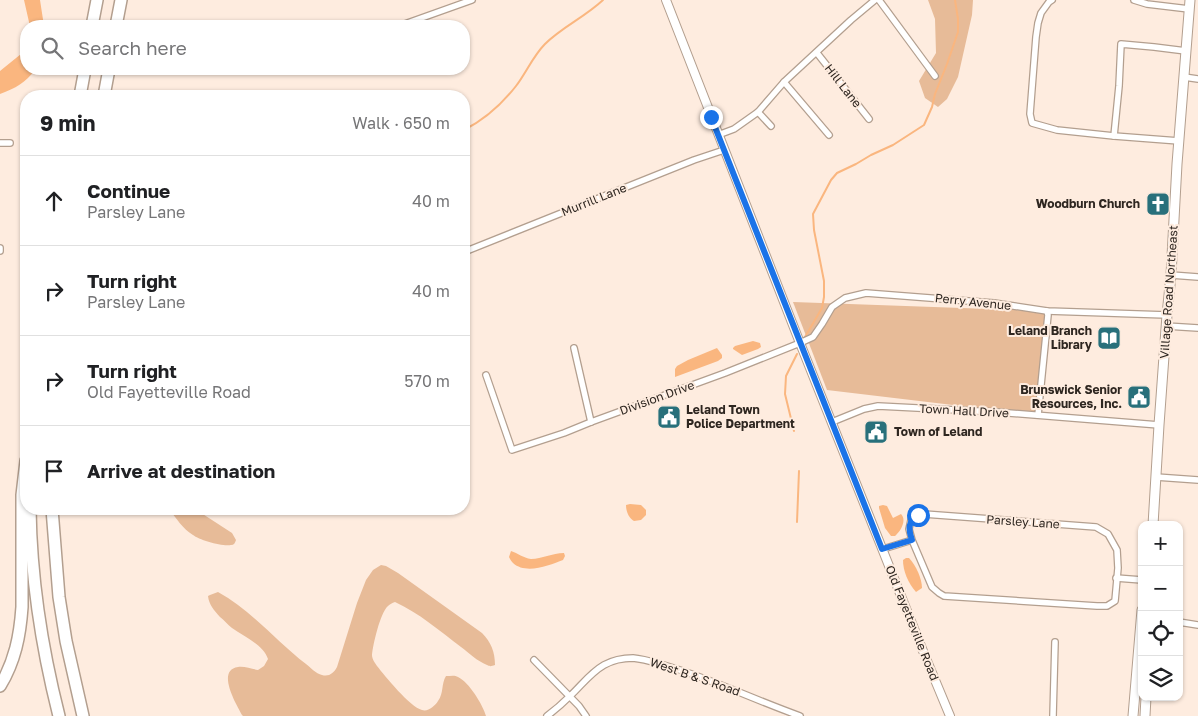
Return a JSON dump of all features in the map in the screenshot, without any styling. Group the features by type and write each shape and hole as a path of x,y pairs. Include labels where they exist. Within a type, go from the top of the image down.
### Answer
{"highway":[{"path":"93,20 97,0"},
{"path":"117,20 121,0"},
{"path":"81,90 84,75"},
{"path":"105,90 108,75"},
{"path":"0,686 12,664 21,625 22,515"},
{"path":"30,515 39,616 59,716"},
{"path":"52,515 60,606 83,716"}],"main road":[{"name":"Village Road Northeast","path":"1153,521 1190,4"},
{"path":"1133,716 1142,611"},
{"path":"1145,716 1146,701"}],"street":[{"path":"417,20 472,0"},
{"name":"Old Fayetteville Road","path":"666,0 800,343 950,716"},
{"path":"718,135 734,129 758,112 784,82 851,20 877,0 935,76"},
{"path":"1052,0 1041,14 1038,23 1030,114 1032,123 1057,130 1179,140"},
{"path":"1134,0 1147,4 1190,4"},
{"path":"1114,136 1121,44 1186,51"},
{"name":"Hill Lane","path":"817,53 869,119"},
{"path":"1184,77 1198,78"},
{"path":"784,82 829,135"},
{"path":"758,112 771,126"},
{"path":"0,143 10,143"},
{"name":"Murrill Lane","path":"470,250 694,160 724,150"},
{"path":"1171,275 1198,277"},
{"name":"Perry Avenue","path":"800,343 813,337 832,307 845,298 866,293 994,303 1047,311 1167,315"},
{"path":"1038,415 1047,311"},
{"path":"1166,326 1198,328"},
{"name":"Division Drive","path":"486,374 512,450 564,433 800,343"},
{"path":"574,348 591,422"},
{"name":"Town Hall Drive","path":"832,422 864,409 878,406 1159,424"},
{"path":"1156,477 1198,480"},
{"name":"Parsley Lane","path":"924,514 1096,527 1108,534 1117,550 1118,568 1115,601 1107,606 944,596 932,587 912,540 909,529 911,520 918,515 924,514"},
{"path":"882,549 912,540"},
{"path":"1116,578 1138,580"},
{"path":"1183,623 1198,625"},
{"path":"1053,716 1055,642"},
{"name":"West B & S Road","path":"547,716 603,666 624,658 644,659 688,672 800,716"},
{"path":"534,660 586,716"}],"shaded area":[{"path":"24,0 40,0 43,20 29,20"},
{"path":"928,0 973,0 972,15 958,77 947,99 938,107 925,98 919,81 936,53 935,19"},
{"path":"20,55 20,75 31,75 20,85 0,94 0,71"},
{"path":"793,302 1047,311 1038,415 827,390"},
{"path":"753,341 760,343 761,347 742,355 733,349 735,346"},
{"path":"717,348 722,355 722,358 718,361 675,377 677,366"},
{"path":"626,505 641,505 646,510 646,515 641,520 634,521 629,516"},
{"path":"879,506 887,506 893,518 901,514 903,516 902,525 895,536 891,536 885,528 879,508"},
{"path":"174,515 204,515 232,533 236,540 232,545 211,543 189,533"},
{"path":"511,551 531,559 560,553 564,553 565,556 563,560 531,569 518,567 513,563 509,557"},
{"path":"909,558 914,564 921,580 922,588 916,592 906,577 903,560"},
{"path":"381,565 398,573 482,633 492,648 495,665 489,666 480,661 421,617 395,602 385,610 377,629 372,655 377,666 411,703 422,710 431,708 438,701 446,676 457,676 471,689 479,700 486,716 243,716 230,688 228,674 232,669 238,667 258,670 264,666 268,659 258,645 232,628 220,617 211,605 208,596 218,592 230,599 313,670 320,674 329,675 337,667 366,580 373,570"}],"waterway":[{"path":"470,127 486,116 505,99 545,44 603,0"},
{"path":"805,337 822,308 824,297 824,281 814,230 813,214 831,180 837,173 893,145 924,125 958,32 955,0"},
{"path":"794,431 785,394 786,376 797,354"},
{"path":"797,522 799,471"}],"place":[{"name":"Woodburn Church","path":"1158,204"},
{"name":"Leland Branch Library","path":"1109,338"},
{"name":"Brunswick Senior Resources, Inc.","path":"1139,397"},
{"name":"Leland Town Police Department","path":"669,417"},
{"name":"Town of Leland","path":"876,432"}],"route":[{"path":"711,117 882,549 912,540 909,529 910,524 911,520 918,515"}]}
